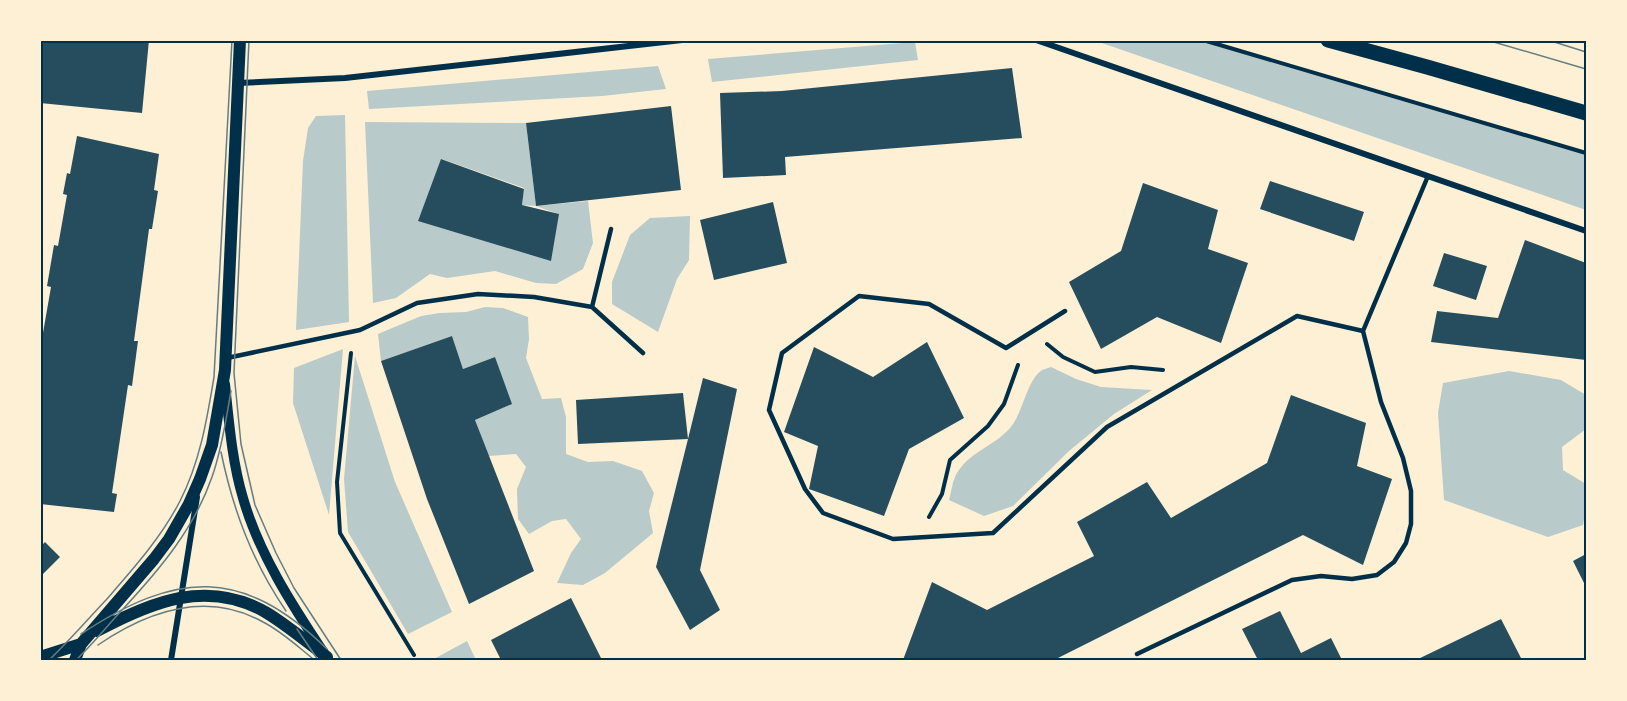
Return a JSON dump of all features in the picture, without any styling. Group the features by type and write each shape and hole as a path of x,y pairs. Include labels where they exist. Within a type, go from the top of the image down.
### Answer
{"main road":[{"path":"75,660 81,644 137,580 169,539 189,504 212,445 226,358 240,40"},
{"path":"1328,40 1587,113"},
{"path":"90,634 136,611 165,601 204,595 223,597 251,605 266,613 328,659"},
{"path":"40,657 81,644"}],"street":[{"path":"238,83 345,78 682,40"},
{"path":"1036,40 1587,231"},
{"path":"224,378 234,458 248,515 276,576 328,659"},
{"path":"171,660 200,479"}],"lane":[{"path":"1137,654 1293,580 1321,576 1352,579 1377,575 1395,562 1406,543 1412,524 1411,491 1403,458 1381,402 1363,331 1428,176"},
{"path":"592,307 611,230"},
{"path":"226,358 360,330 417,303 478,294 534,297 592,307 643,353"},
{"path":"1065,311 1006,348 929,304 859,296 782,352 769,410 805,489 823,513 892,539 993,533 1107,427 1297,316 1363,331"}],"path":[{"path":"1203,40 1587,153"},
{"path":"360,330 351,352 337,482 340,533 414,655"},
{"path":"898,539 930,516 942,494 950,460 988,426 1004,404 1032,332 1063,357 1095,372 1131,367 1200,373"}],"shaded area":[{"path":"1096,41 1204,41 1586,153 1586,210"},
{"path":"915,42 918,60 712,82 708,59"},
{"path":"658,66 666,89 602,96 369,109 367,91"},
{"path":"345,115 349,322 296,330 303,161 308,128 316,116"},
{"path":"365,122 526,123 536,206 588,201 593,243 583,269 556,284 536,283 495,271 447,278 430,274 396,298 373,303","holes":["442,159 524,188 522,205 536,206 558,214 418,221"]},
{"path":"690,216 689,260 677,279 658,332 612,304 612,282 630,235 650,218"},
{"path":"485,307 503,308 528,317 529,339 526,358 542,399 561,398 566,417 566,454 588,462 613,461 642,471 654,493 649,511 653,533 605,573 583,585 557,583 571,553 581,539 566,519 552,521 529,534 518,519 517,489 526,467 516,454 488,456 475,420 511,404 495,357 463,369 452,336 381,361 378,334 421,316 466,312"},
{"path":"343,349 329,515 293,403 294,368"},
{"path":"355,356 395,482 452,612 408,634 348,532 344,479"},
{"path":"1051,367 1076,379 1101,387 1152,390 1114,414 1069,451 1013,506 984,516 949,500 960,468 1007,432 1017,418 1029,387 1037,374"},
{"path":"1509,371 1561,380 1586,395 1586,429 1562,447 1563,470 1586,484 1583,525 1548,537 1444,500 1438,413 1443,383"},
{"path":"467,641 476,660 432,660"}],"building":[{"path":"40,40 149,40 142,113 40,103"},
{"path":"1012,68 1022,138 785,157 786,175 723,178 720,93 782,91"},
{"path":"671,106 681,190 536,206 526,123"},
{"path":"77,136 159,154 154,190 158,191 152,229 149,229 134,341 138,341 132,386 128,385 112,493 117,494 114,512 40,504 40,350 51,287 47,286 54,245 58,246 67,195 63,194 67,173 70,174"},
{"path":"441,159 524,189 522,205 559,214 551,261 418,221"},
{"path":"1270,181 1364,212 1354,241 1260,209"},
{"path":"1143,183 1218,210 1208,249 1248,263 1221,343 1157,317 1101,349 1069,282 1121,251"},
{"path":"773,202 787,263 714,280 700,220"},
{"path":"1525,240 1586,263 1586,360 1431,342 1437,311 1498,318"},
{"path":"1444,253 1487,266 1476,300 1433,286"},
{"path":"452,336 463,369 495,357 512,404 475,420 534,571 469,604 427,499 381,361"},
{"path":"927,342 964,418 909,449 884,516 809,489 818,446 784,432 814,347 873,377"},
{"path":"703,378 737,389 700,570 720,610 690,630 656,567"},
{"path":"683,393 688,439 578,444 576,400"},
{"path":"1291,395 1366,423 1357,466 1392,479 1363,565 1303,535 1054,660 903,660 932,582 987,610 1094,556 1077,522 1147,482 1171,518 1267,463"},
{"path":"45,542 60,557 40,577 40,547"},
{"path":"1586,554 1586,587 1573,561"},
{"path":"571,598 602,660 501,660 491,640"},
{"path":"1280,611 1301,653 1331,638 1342,660 1258,660 1242,629"},
{"path":"1501,619 1522,660 1416,660"}],"tram line":[{"path":"49,660 106,600 155,540 180,501 198,456 214,377 232,40"},
{"path":"249,40 234,373 241,444 255,505 276,553 294,588 341,660"},
{"path":"1487,40 1586,69"},
{"path":"1548,40 1586,52"},
{"path":"76,660 163,563 196,514 215,466 231,391"},
{"path":"221,452 231,494 245,534 263,573 286,611"},
{"path":"81,634 115,613 148,598 178,589 208,587 237,591 266,603 296,622 327,649"},
{"path":"98,645 157,614 199,606 220,607 242,612 270,626 312,658"},
{"path":"297,629 318,660"}]}
